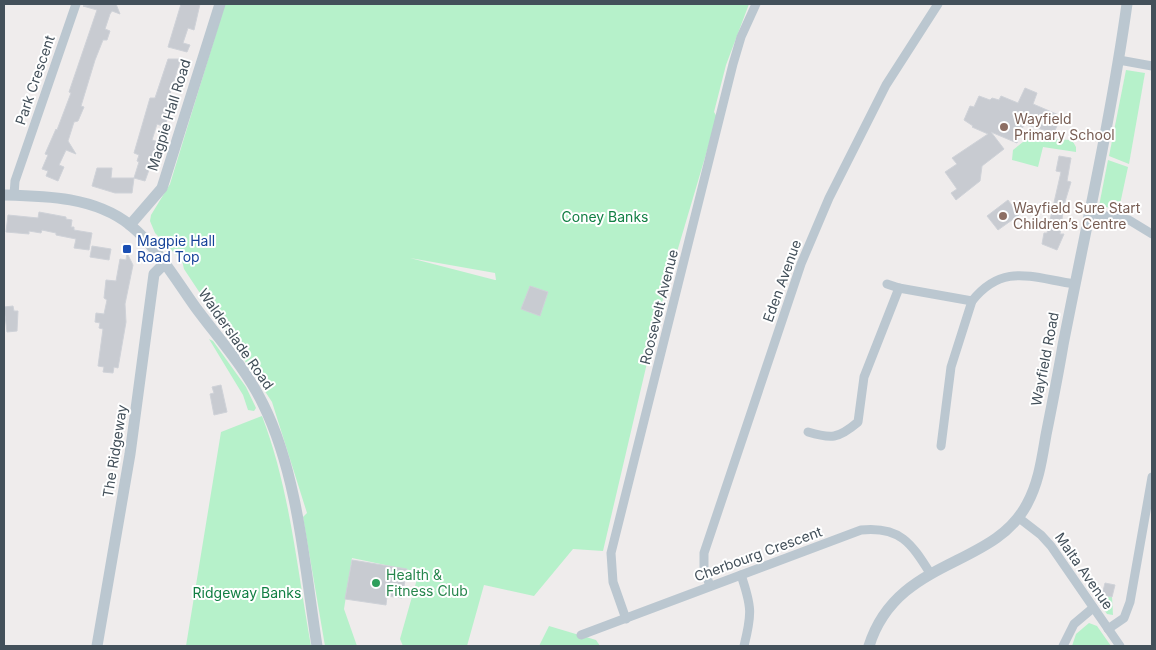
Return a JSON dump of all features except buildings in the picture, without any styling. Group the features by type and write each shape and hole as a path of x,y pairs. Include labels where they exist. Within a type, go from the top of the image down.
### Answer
{"street":[{"name":"Park Crescent","path":"9,195 76,4"},
{"name":"Magpie Hall Road","path":"130,225 162,188 220,4"},
{"name":"Roosevelt Avenue","path":"626,619 613,582 611,553 733,64 741,37 756,4"},
{"name":"Eden Avenue","path":"710,586 704,569 704,553 801,264 860,132 886,85 938,4"},
{"name":"Wayfield Road","path":"869,646 881,620 892,605 914,584 930,573 993,540 1019,518 1033,492 1119,60 1127,4"},
{"path":"1119,60 1152,66"},
{"name":"Walderslade Road","path":"9,195 74,200 109,212 130,225 152,247 256,390 275,432 292,493 317,646"},
{"path":"1089,213 1129,220 1152,234"},
{"name":"The Ridgeway","path":"97,646 129,464 154,274 164,264"},
{"path":"941,446 951,367 972,301 992,281 1011,274 1075,284"},
{"path":"887,284 899,288 972,301"},
{"path":"808,432 829,438 847,431 858,422 864,377 899,288"},
{"path":"1108,630 1124,618 1130,602 1152,477"},
{"name":"Malta Avenue","path":"1019,518 1052,546 1120,646"},
{"name":"Cherbourg Crescent","path":"581,635 862,530 888,530 906,540 914,548 930,573"},
{"path":"741,575 751,607 751,618 744,646"},
{"path":"1063,646 1074,624 1093,608"}],"green space":[{"name":"Coney Banks","path":"225,4 749,4 726,65 714,112 717,117 658,316 603,551 573,549 534,596 484,585 467,646 403,646 400,639 419,572 352,558 344,609 357,646 325,646 303,517 307,513 272,402 184,269 181,256 178,257 155,233 150,221 151,215 170,184","holes":["410,258 495,273 496,280"]},
{"path":"1126,70 1145,73 1129,164 1109,156"},
{"path":"1028,138 1072,140 1076,147 1076,152 1043,147 1038,167 1012,160 1013,150"},
{"path":"1108,160 1128,167 1119,209 1099,206"},
{"path":"209,339 213,341 246,387 256,408 254,411 248,410 243,395"},
{"name":"Ridgeway Banks","path":"262,416 280,472 292,530 311,646 186,646 221,432"},
{"path":"1092,592 1112,597 1113,615 1107,614"},
{"path":"1089,623 1097,626 1111,646 1072,646 1076,634"},
{"path":"549,626 596,640 600,646 539,646"}],"place":[{"name":"Wayfield Primary School","path":"1004,127"},
{"name":"Wayfield Sure Start Children’s Centre","path":"1003,216"},
{"name":"Magpie Hall Road Top","path":"127,249"},
{"name":"Health & Fitness Club","path":"376,583"}]}
